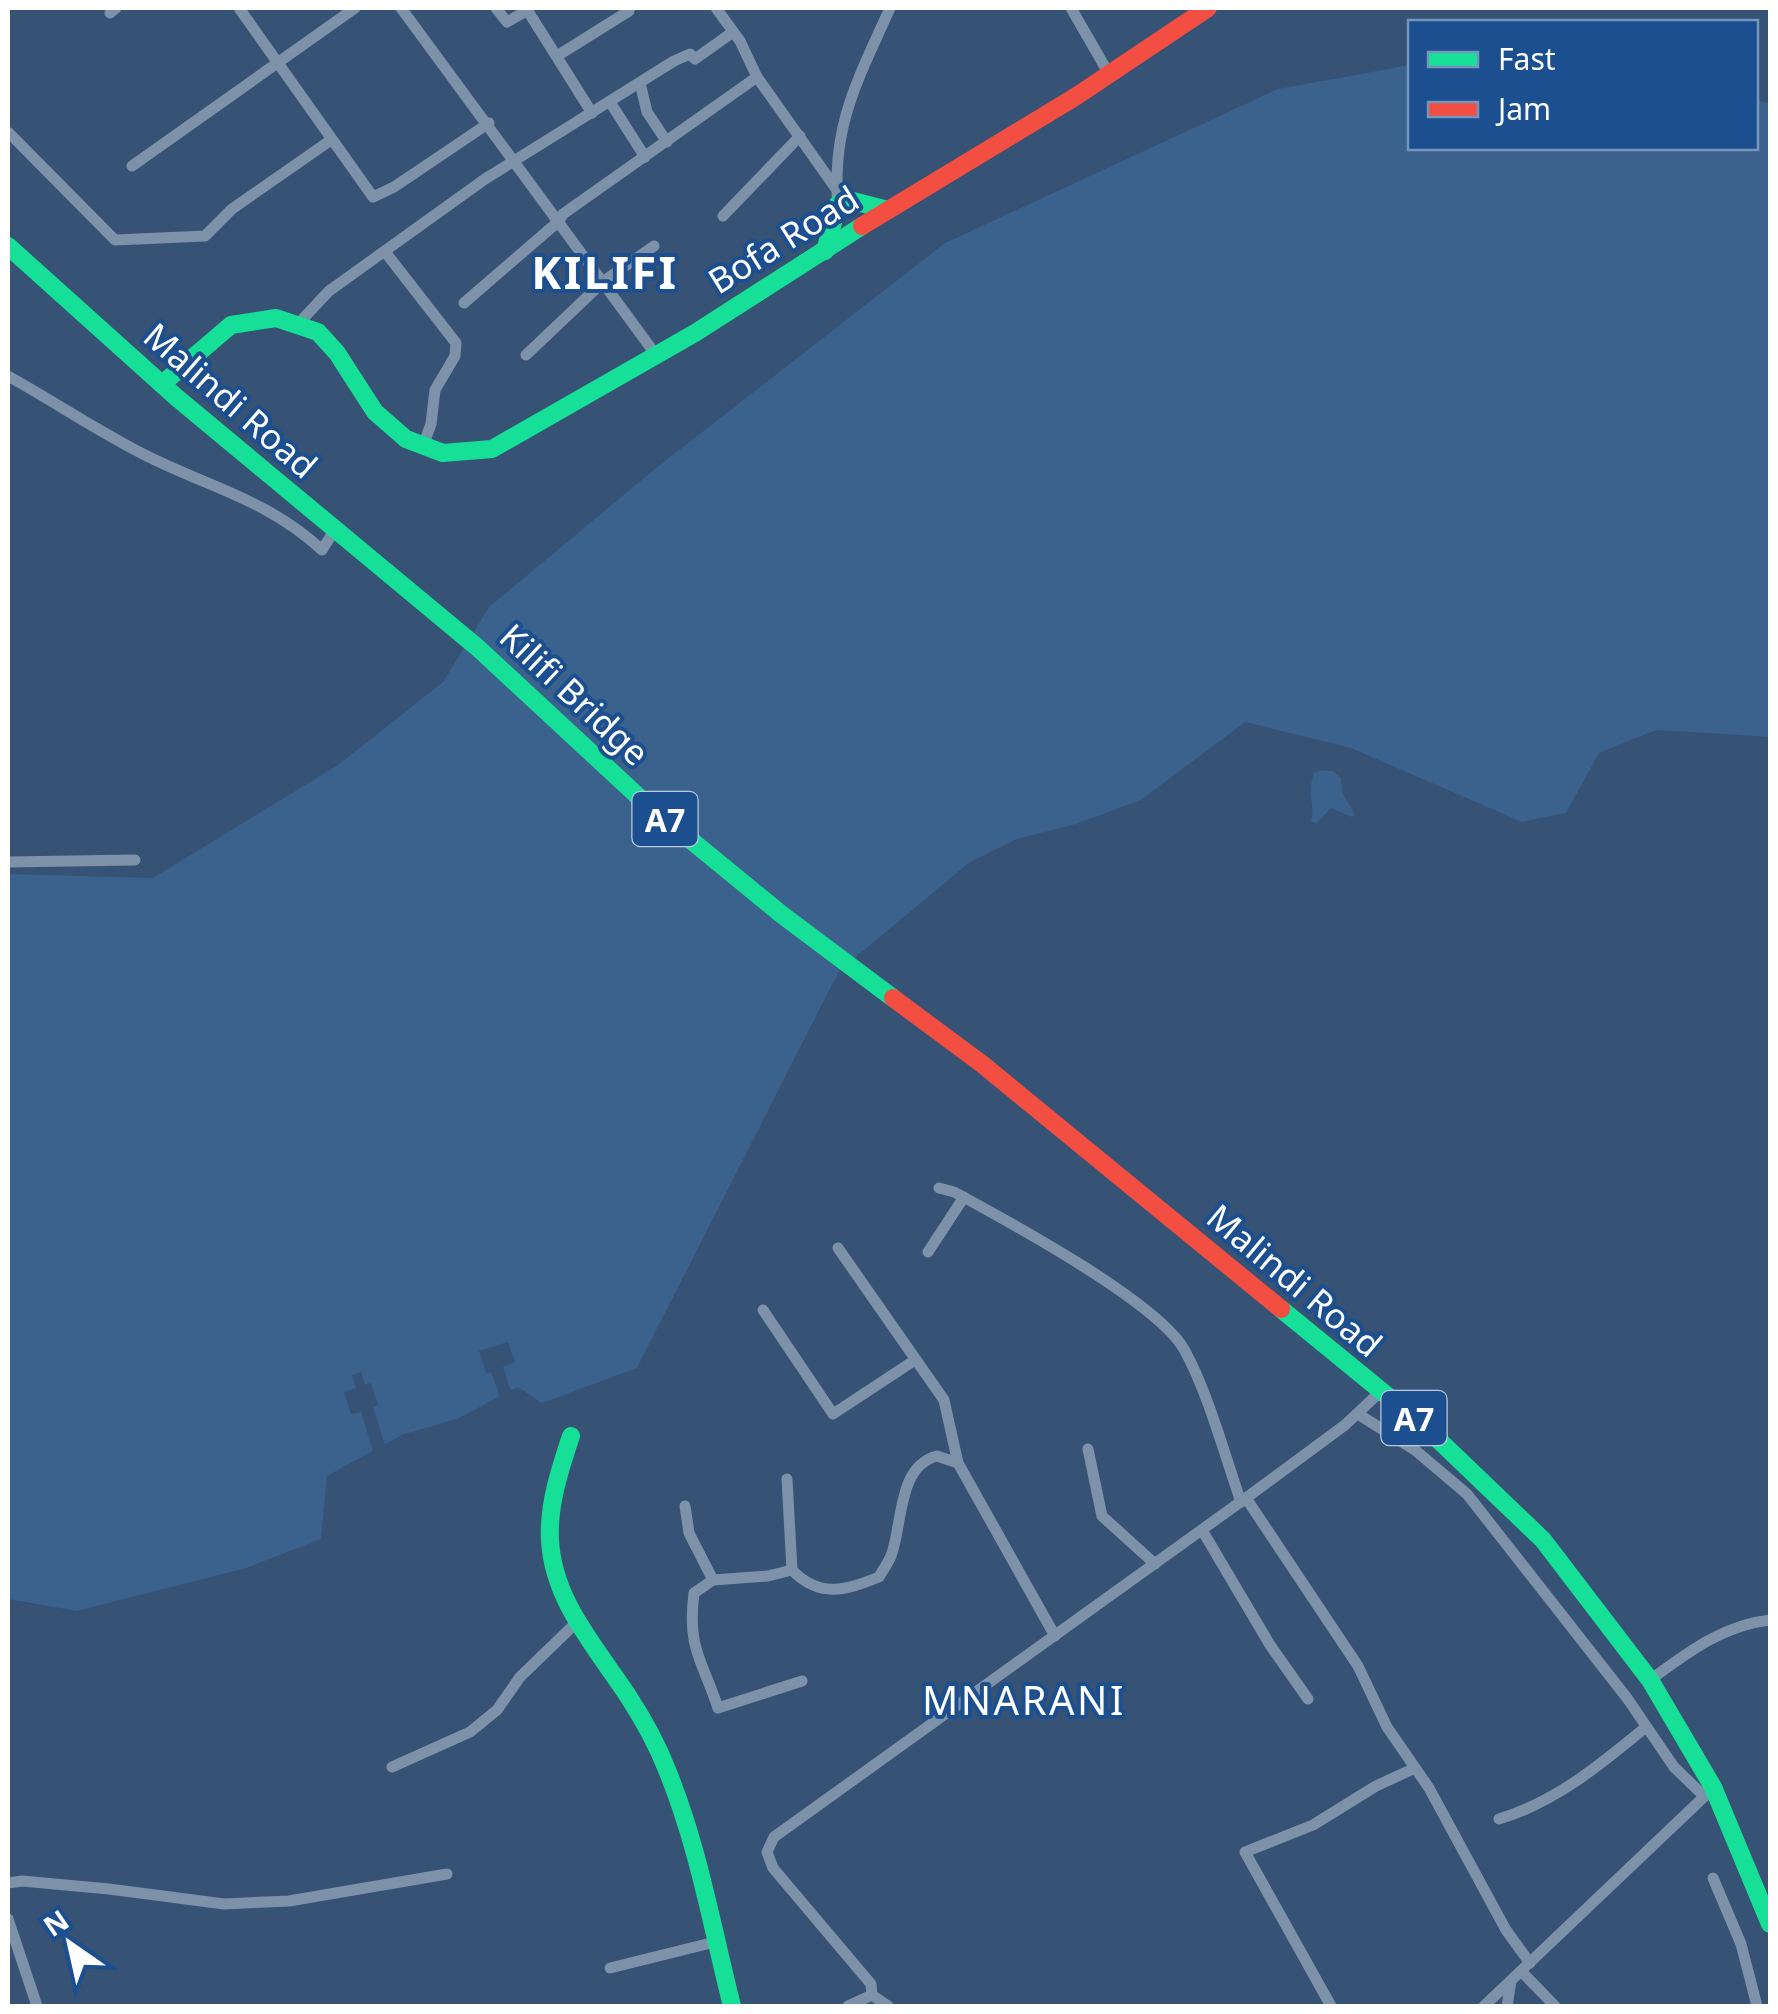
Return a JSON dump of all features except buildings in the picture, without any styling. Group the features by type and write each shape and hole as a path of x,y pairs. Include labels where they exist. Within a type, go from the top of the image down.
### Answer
{"main road":[{"name":"Bofa Road","path":"298,324 318,332 327,341 385,423 406,439 443,453 492,448 656,355 1109,74 1208,8"},
{"path":"825,251 839,194 888,210"},
{"name":"Malindi Road","path":"8,246 169,390 416,598"},
{"path":"169,390 218,334 248,320 276,318 298,324"},
{"name":"Kilifi Bridge","path":"416,598 478,648 642,800 781,914 927,1022"},
{"name":"Malindi Road","path":"927,1022 1423,1425 1543,1540 1650,1680 1746,1860 1770,1924"},
{"path":"572,1436 555,1484 550,1544 560,1587 640,1716 672,1782 732,2006"}],"street":[{"path":"239,8 369,194 376,198 489,123"},
{"path":"132,166 354,8"},
{"path":"401,8 656,355"},
{"path":"496,8 509,22 527,9 592,114"},
{"path":"716,8 757,77 860,228"},
{"path":"842,238 838,153 848,104 890,8"},
{"path":"1071,8 1109,74"},
{"path":"556,56 629,11"},
{"path":"298,324 329,290 513,160 685,56 695,59 733,32"},
{"path":"464,303 563,214 757,77"},
{"path":"640,84 647,112 667,142"},
{"path":"610,102 645,157"},
{"path":"8,132 116,240 205,236 232,209 331,140"},
{"path":"724,216 800,136"},
{"path":"526,355 604,282 654,246"},
{"path":"386,252 456,343 455,356 438,382 423,446"},
{"path":"8,376 151,458 230,490 275,514 322,550 334,531"},
{"path":"8,862 135,860"},
{"path":"939,1188 1046,1243 1153,1316 1184,1348 1244,1500 1358,1666 1387,1727 1443,1812 1526,1967 1555,2006"},
{"path":"928,1252 964,1198"},
{"path":"838,1248 944,1400 958,1464 1055,1636"},
{"path":"763,1310 833,1414 915,1360"},
{"path":"872,1995 871,1984 773,1868 768,1846 784,1829 1244,1500 1358,1414 1380,1392"},
{"path":"1358,1414 1416,1450 1467,1494 1674,1767 1709,1792 1484,2006"},
{"path":"1088,1449 1102,1516 1155,1564"},
{"path":"786,1479 792,1570 801,1579 837,1592 879,1578 891,1555 908,1485 919,1464 937,1456 958,1464"},
{"path":"685,1506 689,1533 713,1580"},
{"path":"1202,1530 1270,1645 1308,1699"},
{"path":"792,1570 713,1580 694,1593 690,1624 697,1659 718,1708 802,1681"},
{"path":"1650,1680 1722,1632 1749,1622 1770,1620"},
{"path":"392,1767 470,1732 497,1710 520,1677 578,1621"},
{"path":"1499,1820 1530,1810 1588,1774 1646,1727"},
{"path":"1331,2006 1245,1852 1314,1825 1376,1786 1415,1768"},
{"path":"9,1885 22,1881 224,1904 289,1900 447,1874"},
{"path":"1714,1878 1741,1944 1757,2006"},
{"path":"8,1919 37,2006"},
{"path":"610,1968 716,1942"},
{"path":"1507,2006 1510,1981"},
{"path":"848,2006 872,1995"},
{"path":"872,1995 888,2006"}],"water":[{"path":"1408,65 1408,150 1758,150 1758,100 1770,103 1770,737 1656,730 1599,753 1566,813 1522,822 1351,748 1245,722 1141,800 1076,824 1017,839 970,862 839,971 637,1368 542,1403 518,1387 459,1418 402,1435 327,1476 321,1539 246,1568 77,1611 8,1599 8,874 153,878 338,765 443,682 489,607 656,468 945,243 1278,89"},
{"path":"1333,771 1341,778 1342,792 1355,815 1331,808 1316,824 1311,821 1312,781 1314,773"}],"pier":[{"path":"508,1342 515,1362 503,1367 512,1395 501,1400 479,1351"},
{"path":"361,1372 365,1385 371,1383 378,1405 373,1407 386,1448 374,1454 361,1412 351,1414 344,1392 356,1388 352,1375"}],"traffic: fast":[{"path":"845,199 888,210"},
{"path":"825,251 838,204"},
{"path":"162,384 231,325 276,318 318,332 337,353 375,412 406,439 443,453 492,449 695,333 862,226"},
{"path":"8,246 176,397 478,648 642,800 781,914 893,998"},
{"path":"1281,1309 1423,1425 1543,1540 1650,1680 1713,1787 1770,1924"},
{"path":"571,1436 551,1514 553,1562 578,1622 639,1714 667,1770 696,1857 732,2006"}],"traffic: jam":[{"path":"862,226 1075,97 1208,8"},
{"path":"893,998 982,1064 1281,1309"}],"district":[{"name":"KILIFI","path":"605,271"},
{"name":"MNARANI","path":"1024,1699"}]}
